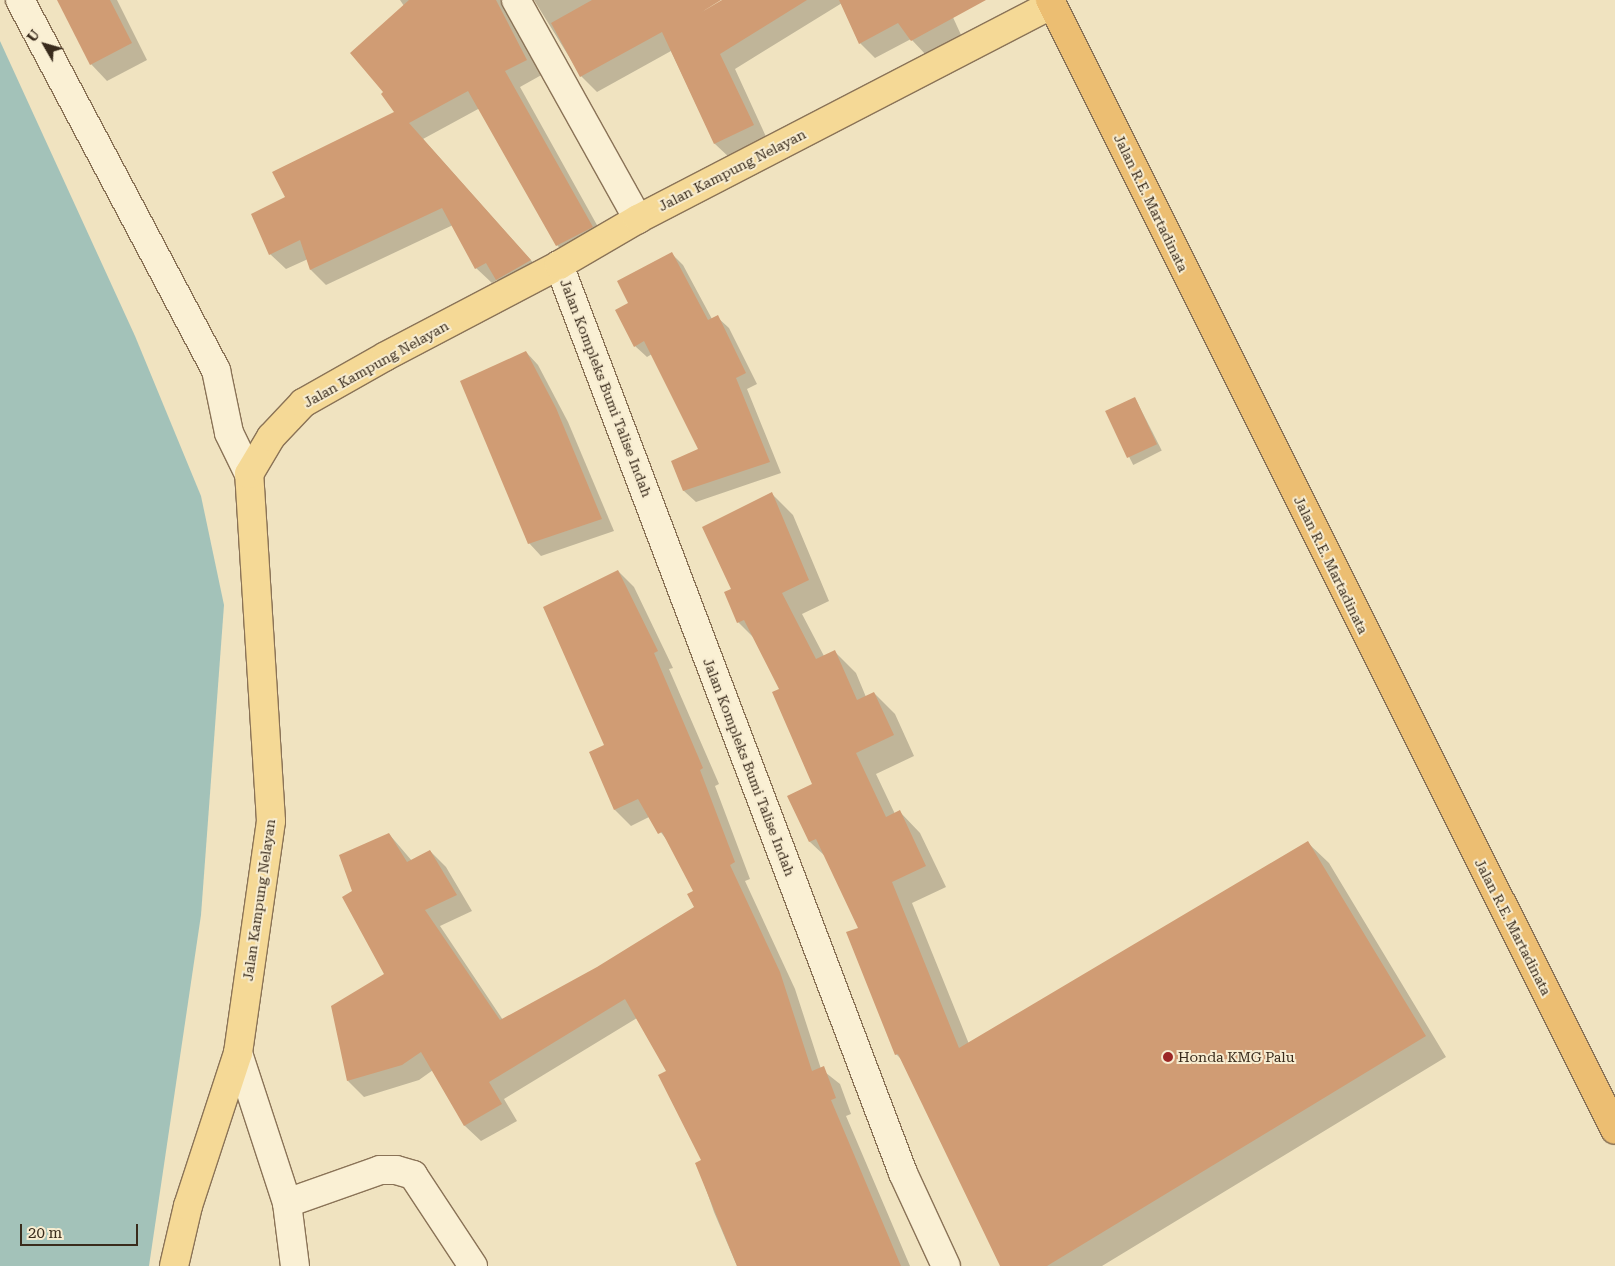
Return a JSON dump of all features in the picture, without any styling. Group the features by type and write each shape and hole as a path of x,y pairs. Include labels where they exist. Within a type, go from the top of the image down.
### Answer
{"highway":[{"name":"Jalan R.E. Martadinata","path":"1051,2 1615,1130"}],"main road":[{"name":"Jalan Kampung Nelayan","path":"238,1052 271,822 250,474 271,437 303,403 386,356 560,265 638,219 1051,2"},
{"path":"174,1266 188,1206 238,1052"}],"street":[{"path":"20,0 216,370 229,433 250,474"},
{"path":"516,0 638,219"},
{"name":"Jalan Kompleks Bumi Talise Indah","path":"560,265 902,1173 946,1266"},
{"name":"Jalan Kampung Nelayan","path":"238,1052 287,1203 295,1266"},
{"path":"287,1203 380,1170 396,1170 412,1175 473,1266"}],"water":[{"path":"0,41 135,336 201,496 224,605 201,915 149,1266 0,1266"}],"building":[{"path":"57,0 110,0 132,43 90,65"},
{"path":"409,0 496,0 527,60 505,71 593,227 556,246 468,91 409,123 531,260 496,280 486,263 475,269 442,208 310,270 300,240 269,255 251,214 285,197 272,172 394,112 381,94 383,92 350,53"},
{"path":"592,0 721,0 700,13 722,0 807,0 720,54 754,125 714,144 662,32 580,77 551,23"},
{"path":"839,0 986,0 911,41 898,23 859,44"},
{"path":"672,252 708,320 718,315 746,373 736,378 770,462 683,491 671,461 698,449 644,341 634,347 615,310 628,303 617,281"},
{"path":"526,351 556,408 602,519 528,544 460,381"},
{"path":"1135,397 1157,444 1127,458 1105,411"},
{"name":"Honda KMG Palu","path":"772,492 809,580 782,593 816,659 835,650 857,700 874,692 894,735 856,753 886,817 900,810 926,866 892,882 959,1048 1308,841 1426,1036 1047,1266 1000,1266 898,1054 895,1055 846,932 858,928 816,839 809,842 787,796 812,784 772,692 779,689 744,620 737,623 724,592 731,589 702,527"},
{"path":"618,570 658,651 654,653 703,768 700,770 735,862 730,865 780,972 812,1071 824,1066 836,1098 831,1100 901,1266 737,1266 695,1163 701,1160 658,1075 666,1071 625,999 489,1082 502,1104 464,1126 421,1052 402,1065 347,1081 331,1006 384,974 342,897 352,891 339,855 389,833 407,862 430,850 457,895 425,910 500,1020 597,967 694,907 687,894 693,891 662,832 658,834 638,799 614,810 589,752 604,745 543,607"}],"place":[{"name":"Honda KMG Palu","path":"1168,1057"}]}
